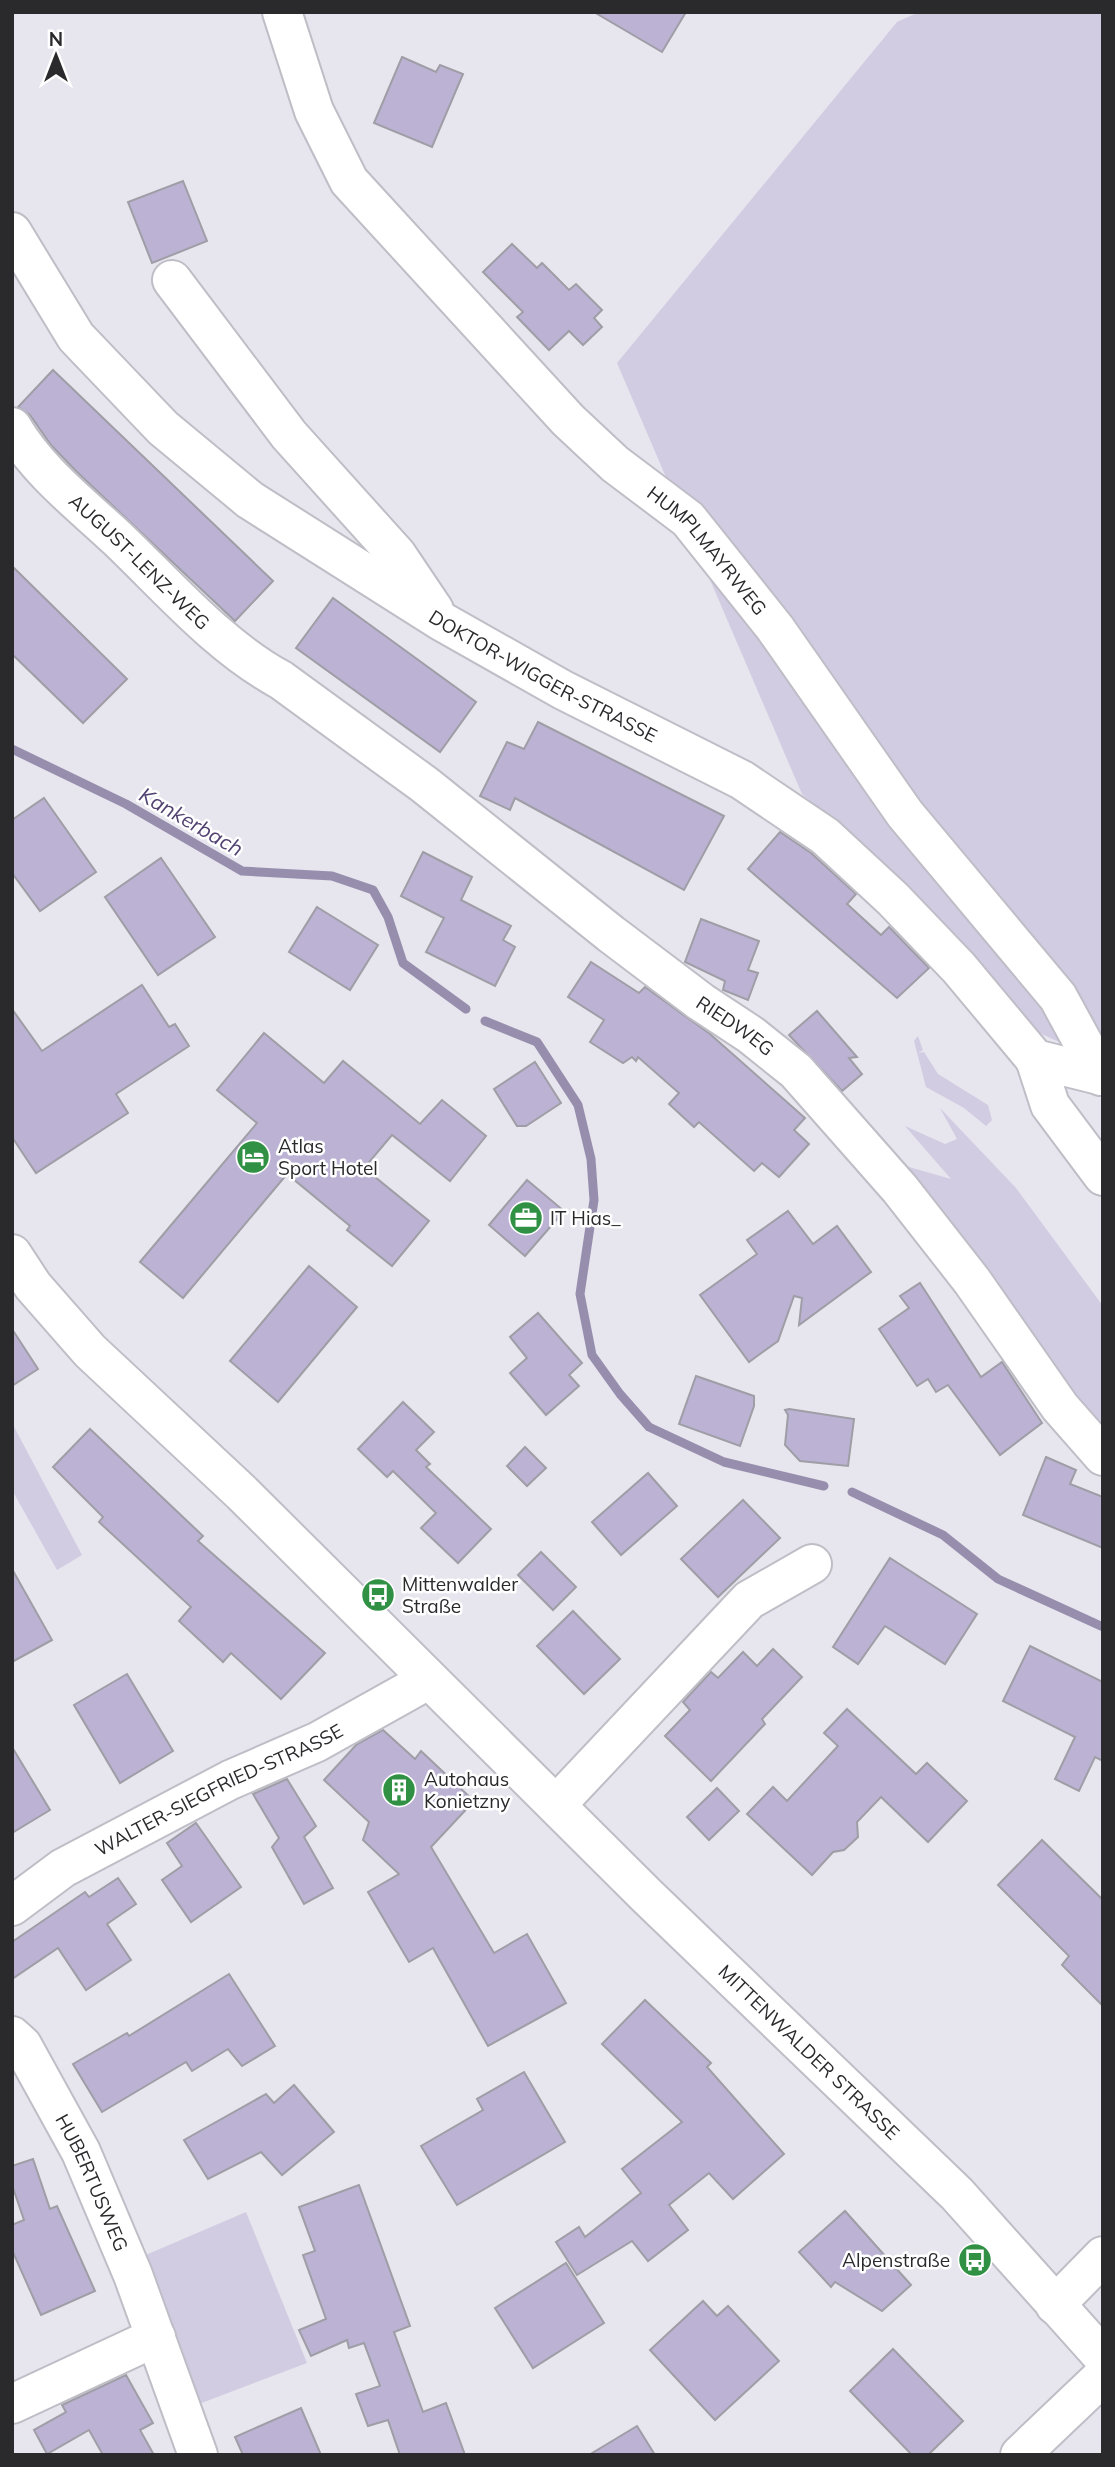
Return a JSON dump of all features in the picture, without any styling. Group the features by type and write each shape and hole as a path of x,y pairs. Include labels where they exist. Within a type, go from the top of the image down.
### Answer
{"street":[{"name":"HUMPLMAYRWEG","path":"282,12 314,111 349,181 568,420 615,464 688,519 775,628 905,814 1058,997 1102,1076"},
{"name":"DOKTOR-WIGGER-STRASSE","path":"12,232 76,337 163,428 250,500 441,621 563,690 742,780 825,836 893,899 959,968 1035,1059"},
{"path":"172,280 289,435 397,555 441,621"},
{"name":"AUGUST-LENZ-WEG","path":"12,427 24,447 55,480 189,609 259,668 281,681"},
{"name":"RIEDWEG","path":"281,681 425,785 621,942 701,1002 751,1035 796,1071 901,1189 972,1281 1060,1406 1103,1456"},
{"path":"1035,1059 1102,1076"},
{"path":"1035,1059 1050,1105 1103,1176"},
{"name":"MITTENWALDER STRASSE","path":"12,1254 33,1286 90,1351 242,1493 428,1680 957,2194 1103,2357"},
{"path":"556,1805 750,1600 812,1564"},
{"name":"WALTER-SIEGFRIED-STRASSE","path":"12,1906 63,1867 230,1780 317,1742 428,1680"},
{"name":"HUBERTUSWEG","path":"12,2036 22,2045 81,2152 133,2275 198,2455"},
{"path":"1055,2305 1103,2256"},
{"path":"12,2404 156,2337"},
{"path":"1020,2455 1103,2375"}],"shaded area":[{"path":"919,12 1103,12 1103,1051 1068,1046 1035,1031 876,859 802,794 617,363 897,22"},
{"path":"918,1036 923,1050 918,1053 924,1052 938,1074 988,1105 992,1120 986,1126 964,1108 926,1087 914,1041"},
{"path":"940,1108 1016,1188 1103,1306 1103,1442 881,1159 951,1179 905,1126 945,1144 957,1139"},
{"path":"12,1423 82,1555 57,1570 12,1490"},
{"path":"246,2212 307,2363 199,2404 141,2257"}],"building":[{"path":"594,12 686,12 662,52"},
{"path":"402,57 436,72 440,65 463,74 432,147 374,123"},
{"path":"183,181 207,241 152,263 128,202"},
{"path":"512,244 537,268 542,263 569,290 576,284 602,310 594,318 602,327 583,345 569,331 549,350 517,317 523,312 483,272"},
{"path":"53,370 273,581 235,621 77,472 51,445 30,415 18,407"},
{"path":"12,566 127,679 83,723 12,654"},
{"path":"333,598 476,702 440,752 296,648"},
{"path":"538,722 724,816 684,890 515,798 510,810 480,796 507,742 524,749"},
{"path":"44,798 96,872 40,911 12,873 12,820"},
{"path":"780,832 811,853 856,894 847,904 881,935 889,927 929,968 897,998 748,869"},
{"path":"423,852 472,877 461,900 511,926 503,940 515,947 495,986 426,952 444,918 401,896"},
{"path":"161,858 215,937 158,975 105,897"},
{"path":"317,907 378,945 350,990 289,952"},
{"path":"701,919 759,941 748,970 758,973 748,1000 723,990 725,981 685,962"},
{"path":"591,962 639,993 645,987 710,1034 805,1118 794,1130 809,1144 779,1177 762,1163 754,1171 699,1122 694,1127 669,1104 679,1093 638,1057 636,1061 632,1057 623,1063 590,1042 604,1020 568,997"},
{"path":"142,985 169,1027 175,1024 189,1046 116,1094 128,1113 36,1173 12,1137 12,1009 42,1051"},
{"path":"817,1011 857,1057 849,1058 862,1074 842,1091 789,1035"},
{"path":"264,1033 324,1083 343,1061 420,1124 442,1100 486,1136 450,1181 392,1135 364,1168 429,1221 392,1266 347,1230 350,1226 287,1174 183,1298 140,1262 257,1123 217,1090"},
{"path":"535,1062 561,1103 526,1126 517,1126 494,1089"},
{"name":"IT Hias_","path":"527,1180 564,1211 525,1256 489,1225"},
{"path":"788,1211 813,1244 837,1226 871,1272 799,1325 802,1298 794,1296 778,1341 749,1362 700,1295 757,1254 747,1240"},
{"path":"309,1266 357,1307 278,1402 230,1361"},
{"path":"920,1283 981,1377 1002,1362 1042,1423 1000,1455 948,1385 936,1392 928,1379 917,1386 879,1329 909,1308 900,1296"},
{"path":"538,1313 582,1363 569,1375 579,1386 546,1415 510,1373 527,1358 510,1337"},
{"path":"12,1329 38,1369 12,1386"},
{"path":"696,1376 754,1396 754,1406 740,1446 679,1424"},
{"path":"403,1402 434,1432 416,1450 430,1464 426,1467 491,1529 458,1563 421,1528 436,1513 393,1471 387,1477 358,1449"},
{"path":"785,1410 854,1419 848,1466 800,1461 785,1445 788,1415"},
{"path":"90,1429 203,1536 198,1541 325,1653 281,1699 231,1653 223,1662 179,1621 191,1607 99,1522 103,1517 53,1467"},
{"path":"525,1447 546,1468 527,1486 507,1466"},
{"path":"1046,1457 1076,1470 1070,1484 1103,1497 1103,1548 1023,1515"},
{"path":"648,1473 677,1506 621,1555 592,1522"},
{"path":"743,1500 780,1538 718,1597 681,1559"},
{"path":"541,1552 576,1587 553,1610 518,1575"},
{"path":"890,1558 977,1614 945,1664 885,1626 858,1664 833,1647"},
{"path":"12,1569 52,1640 12,1662"},
{"path":"573,1611 620,1659 584,1694 537,1646"},
{"path":"1030,1646 1103,1682 1103,1761 1095,1757 1079,1791 1055,1779 1075,1737 1003,1701"},
{"path":"773,1649 802,1677 762,1719 765,1724 711,1781 665,1736 690,1710 683,1702 711,1672 718,1678 743,1652 757,1666"},
{"path":"127,1674 173,1751 120,1783 74,1705"},
{"path":"847,1709 916,1774 927,1763 967,1801 928,1842 881,1797 857,1822 858,1837 844,1850 833,1852 812,1875 747,1814 773,1787 787,1801 838,1746 824,1733"},
{"path":"383,1730 415,1759 421,1751 474,1801 431,1847 494,1953 527,1934 566,2003 488,2046 433,1948 409,1962 368,1892 399,1874 363,1840 369,1822 324,1780 356,1745"},
{"path":"12,1747 50,1810 12,1833"},
{"path":"287,1779 316,1826 304,1837 333,1888 304,1904 272,1847 279,1838 253,1794"},
{"path":"717,1788 739,1811 709,1840 687,1817"},
{"path":"196,1823 241,1887 191,1922 162,1880 182,1866 167,1843"},
{"path":"1042,1840 1103,1900 1103,2006 1062,1965 1069,1956 998,1885"},
{"path":"118,1878 136,1904 107,1924 131,1960 86,1990 58,1948 12,1979 12,1942 85,1892 89,1897"},
{"path":"229,1974 275,2046 242,2066 228,2049 192,2071 186,2062 102,2112 73,2064 127,2033 129,2036"},
{"path":"645,2000 711,2063 707,2067 784,2154 733,2199 709,2173 669,2205 688,2230 648,2261 632,2241 577,2275 556,2242 579,2227 585,2237 641,2193 622,2169 682,2122 602,2044"},
{"path":"524,2072 565,2142 457,2205 421,2146 483,2110 477,2099"},
{"path":"294,2085 334,2132 282,2175 261,2152 208,2179 184,2140 266,2094 274,2103"},
{"path":"33,2159 50,2209 57,2206 95,2291 41,2315 12,2250 12,2225 24,2220 12,2185 12,2166"},
{"path":"359,2185 410,2326 394,2332 423,2412 446,2403 465,2455 400,2455 388,2420 368,2426 356,2394 380,2386 364,2343 349,2348 347,2340 311,2356 299,2330 326,2319 303,2255 315,2251 299,2207"},
{"path":"845,2211 911,2285 882,2311 835,2282 831,2287 799,2252"},
{"path":"566,2263 604,2323 533,2368 495,2308"},
{"path":"703,2301 717,2316 728,2306 779,2361 715,2420 650,2350"},
{"path":"893,2349 963,2421 928,2455 912,2455 850,2391"},
{"path":"126,2375 153,2423 140,2430 154,2455 103,2455 89,2430 47,2454 34,2430 66,2412 62,2405"},
{"path":"301,2408 321,2455 243,2455 235,2437"},
{"path":"637,2426 655,2455 589,2455"}],"waterway":[{"name":"Kankerbach","path":"12,749 126,804 242,871 332,876 373,890 388,917 403,963 466,1009"},
{"name":"Kankerbach","path":"485,1021 537,1042 578,1105 591,1159 594,1200 580,1294 592,1355 620,1394 649,1427 724,1462 824,1486"},
{"name":"Kankerbach","path":"852,1492 943,1535 998,1579 1103,1627"}],"place":[{"name":"Atlas Sport Hotel","path":"253,1157"},
{"name":"IT Hias_","path":"526,1218"},
{"name":"Mittenwalder Straße","path":"378,1595"},
{"name":"Autohaus Konietzny","path":"399,1790"},
{"name":"Alpenstraße","path":"975,2260"}]}
